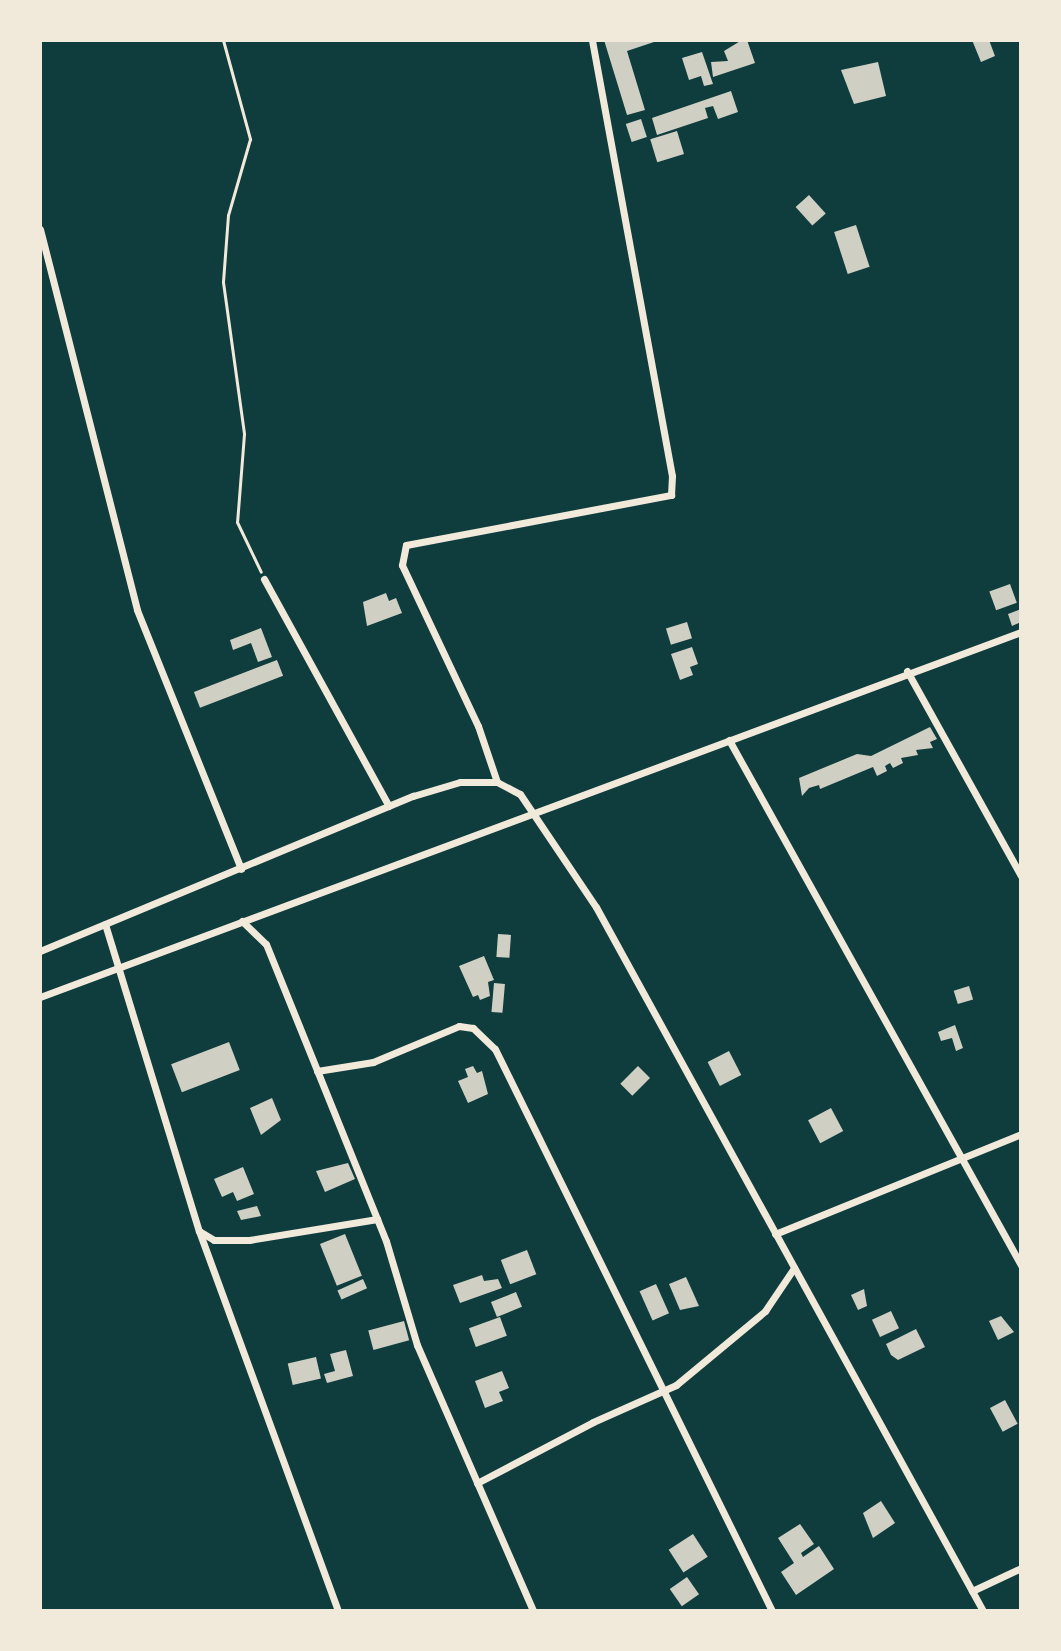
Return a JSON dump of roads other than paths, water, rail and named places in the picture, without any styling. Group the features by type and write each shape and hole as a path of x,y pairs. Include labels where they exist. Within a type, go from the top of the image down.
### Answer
{"street":[{"path":"497,782 478,726 402,565 406,545 671,495 672,476 592,40"},
{"path":"40,229 137,610 241,869"},
{"path":"264,579 389,806"},
{"path":"40,997 529,811 1021,632"},
{"path":"907,671 1021,876"},
{"path":"729,740 1021,1265"},
{"path":"40,951 389,806 460,782 497,782 520,794 596,907 983,1611"},
{"path":"242,921 266,944 377,1219 417,1345 533,1611"},
{"path":"105,924 199,1231 338,1611"},
{"path":"317,1071 373,1062 459,1026 473,1028 495,1049 661,1395 772,1611"},
{"path":"775,1234 1021,1134"},
{"path":"199,1231 214,1240 249,1240 377,1219"},
{"path":"477,1483 593,1422 661,1395 765,1311 794,1268"},
{"path":"972,1591 1021,1568"}]}
